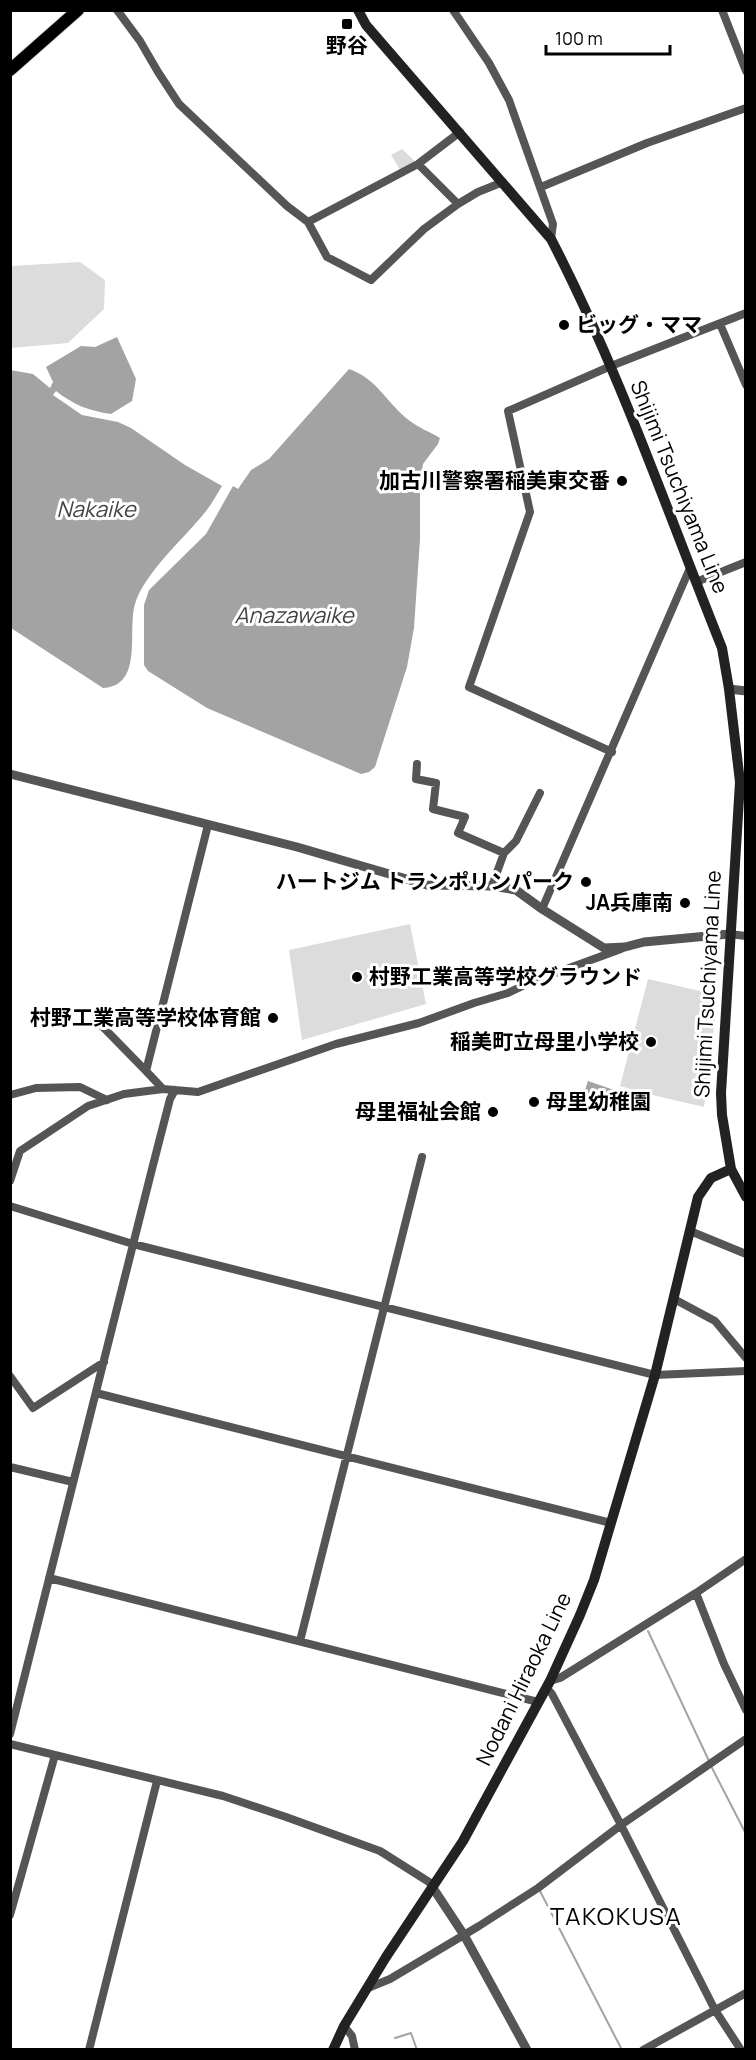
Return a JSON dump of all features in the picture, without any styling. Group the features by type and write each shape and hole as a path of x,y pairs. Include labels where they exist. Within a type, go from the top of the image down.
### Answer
{"main road":[{"path":"10,70 78,10"},
{"name":"Shijimi Tsuchiyama Line","path":"358,10 366,25 551,239 611,366 723,648 743,781 729,934 721,1093 722,1115 731,1168 746,1197"},
{"name":"Nodani Hiraoka Line","path":"333,2049 344,2026 386,1957 463,1840 548,1684 580,1615 594,1580 655,1375 698,1197 711,1178 731,1168"}],"street":[{"path":"117,10 140,41 179,104 287,206 308,222 327,257 371,280 424,229 478,192 503,182"},
{"path":"453,10 489,63 509,100 554,224 551,239"},
{"path":"722,10 746,71"},
{"path":"541,186 647,143 746,108"},
{"path":"308,222 418,164 460,132"},
{"path":"418,164 459,204"},
{"path":"612,752 469,687 531,512 508,411 611,366 746,313"},
{"path":"720,324 746,385"},
{"path":"696,582 746,562"},
{"path":"542,909 690,568"},
{"path":"729,689 745,693"},
{"path":"417,764 416,779 436,783 433,809 465,817 458,833 504,854"},
{"path":"10,774 317,853 427,885 492,886 516,890 604,948 625,947"},
{"path":"492,886 504,854 516,841 540,793"},
{"path":"146,1071 208,825"},
{"path":"10,1181 20,1150 88,1106 124,1094 163,1089 198,1092 320,1049 419,1023 508,993 531,982 644,942 729,934 746,936"},
{"path":"99,1023 163,1089"},
{"path":"10,1095 36,1088 80,1087 107,1100"},
{"path":"10,1734 170,1099 175,1090"},
{"path":"300,1641 422,1157"},
{"path":"10,1206 133,1244 655,1375 746,1371"},
{"path":"690,1231 746,1254"},
{"path":"674,1299 715,1321 746,1358"},
{"path":"10,1376 33,1408 104,1362"},
{"path":"96,1393 611,1523"},
{"path":"10,1467 73,1482"},
{"path":"741,2049 715,2010 548,1684 696,1593 746,1559"},
{"path":"49,1578 538,1702"},
{"path":"696,1593 724,1664 746,1710"},
{"path":"367,1988 390,1979 538,1888 621,1825 746,1738"},
{"path":"10,1744 223,1796 380,1851 429,1882 464,1935 527,2049"},
{"path":"10,1915 55,1755"},
{"path":"89,2049 157,1781"},
{"path":"644,2049 746,1993"},
{"path":"344,2026 352,2036 355,2049"}],"shaded area":[{"path":"402,149 418,164 402,173 391,155"},
{"path":"80,262 105,280 104,309 68,343 11,348 11,266"},
{"name":"村野工業高等学校グラウンド","path":"410,924 426,1004 302,1040 289,950"},
{"path":"648,979 713,994 710,1019 715,1019 704,1107 620,1086"}],"water":[{"name":"Nakaike","path":"117,337 136,379 132,401 111,414 82,407 56,391 53,395 82,415 118,422 131,428 185,465 222,486 205,513 146,581 135,604 129,668 124,678 116,685 103,688 11,628 10,370 33,374 50,388 53,382 46,367 81,346 95,347"},
{"name":"Anazawaike","path":"349,369 368,379 410,421 440,438 423,464 414,628 407,667 375,767 361,774 207,708 148,671 144,665 144,605 149,590 206,534 233,486 238,489 251,470 269,459"},
{"path":"588,1081 617,1091 611,1109 582,1099"}],"waterway":[{"path":"648,1631 709,1761"},
{"path":"711,1766 746,1834"},
{"path":"540,1891 622,2050"},
{"path":"395,2038 411,2033 417,2050"}],"place":[{"name":"野谷","path":"347,24"},
{"name":"ビッグ・ママ","path":"564,325"},
{"name":"加古川警察署稲美東交番","path":"622,481"},
{"name":"ハートジム トランポリンパーク","path":"586,882"},
{"name":"JA兵庫南","path":"685,903"},
{"name":"村野工業高等学校グラウンド","path":"357,977"},
{"name":"村野工業高等学校体育館","path":"273,1018"},
{"name":"稲美町立母里小学校","path":"651,1042"},
{"name":"母里幼稚園","path":"534,1102"},
{"name":"母里福祉会館","path":"493,1112"}],"district":[{"name":"TAKOKUSA","path":"616,1917"}]}
